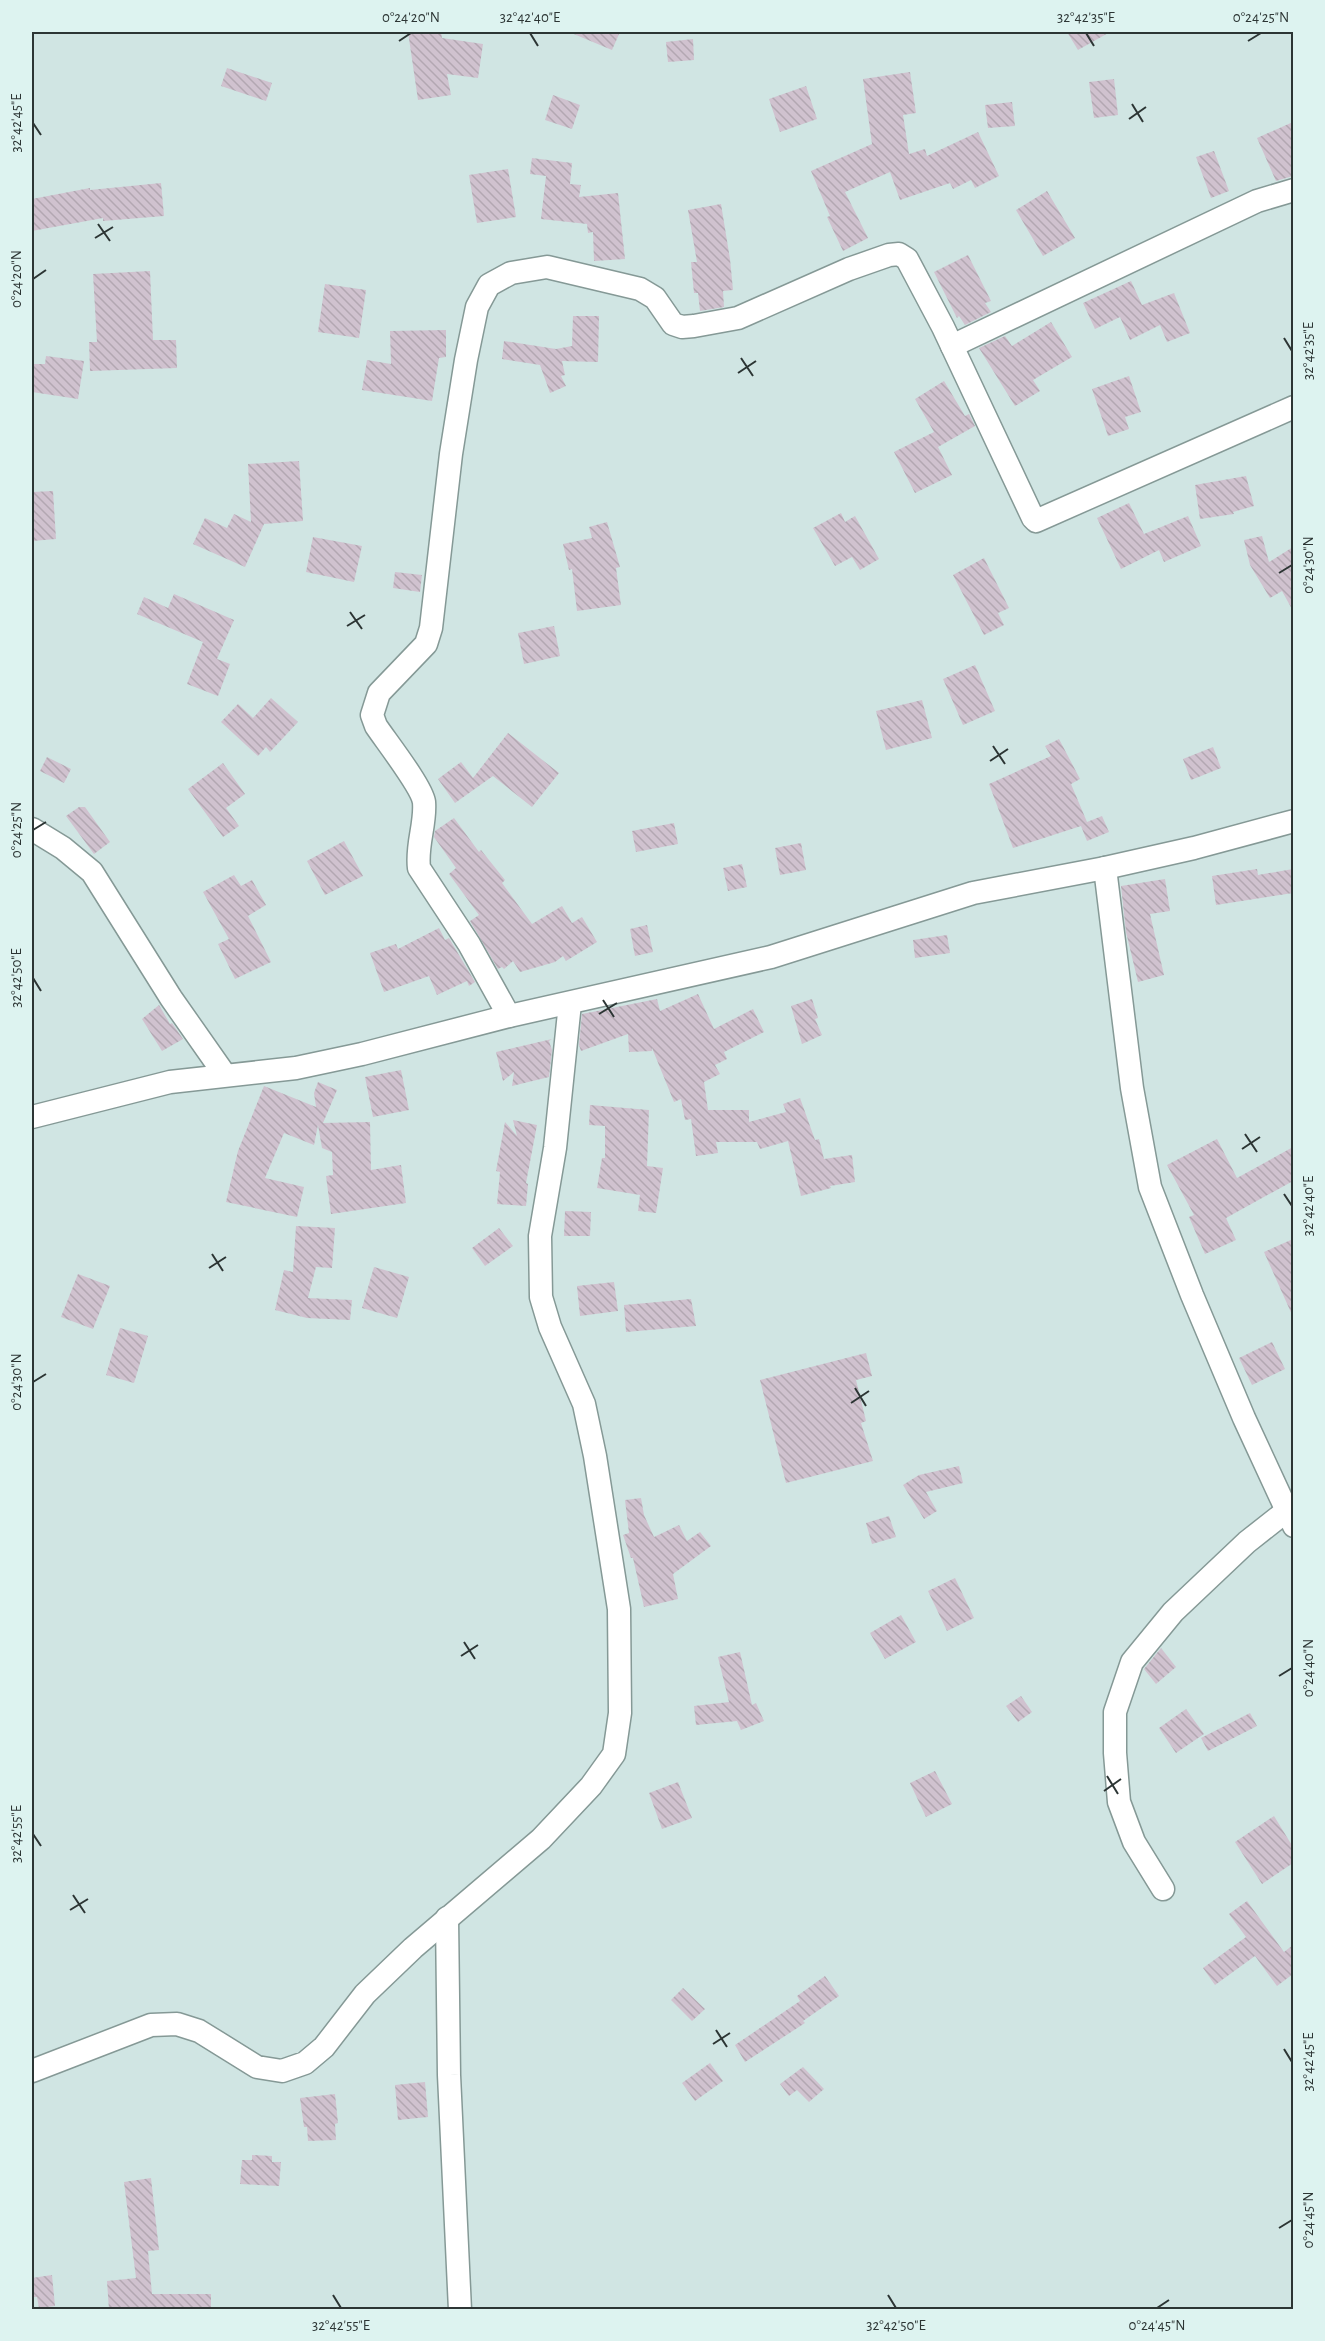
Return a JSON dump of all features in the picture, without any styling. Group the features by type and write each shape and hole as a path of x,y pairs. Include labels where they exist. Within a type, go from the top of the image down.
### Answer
{"street":[{"path":"952,346 1257,201 1293,190"},
{"path":"509,1016 470,944 420,868 417,855 424,801 418,788 376,726 372,715 379,693 426,644 429,636 466,360 477,307 489,285 511,273 547,267 640,289 655,298 673,324 682,327 738,318 849,269 889,255 899,254 907,259 952,346 1032,518 1036,521 1293,407"},
{"path":"32,1117 170,1082 296,1068 362,1054 509,1016 771,957 973,893 1105,868 1194,848 1293,821"},
{"path":"32,829 63,848 92,872 171,998 225,1075"},
{"path":"1105,868 1132,1088 1150,1187 1192,1295 1244,1418 1291,1514 1247,1542 1173,1612 1132,1662 1115,1712 1115,1753 1119,1802 1134,1842 1162,1889"},
{"path":"32,2071 151,2025 177,2024 199,2031 257,2067 282,2072 305,2063 324,2047 365,1994 412,1948 541,1839 591,1786 614,1754 620,1713 619,1609 595,1456 584,1404 550,1327 541,1297 540,1236 555,1148 570,1003"},
{"path":"447,1918 449,2075 460,2310"}],"building":[{"path":"408,32 441,32 442,38 483,44 478,78 447,74 451,95 418,100"},
{"path":"569,32 620,32 612,50"},
{"path":"1067,32 1110,32 1078,50"},
{"path":"693,39 694,60 668,62 666,42"},
{"path":"227,68 272,83 266,101 221,86"},
{"path":"910,72 916,113 903,115 909,154 925,149 927,156 978,132 999,176 975,188 971,180 953,189 950,183 900,200 890,172 845,192 868,238 843,251 827,217 830,216 811,171 872,144 863,79"},
{"path":"1114,79 1118,115 1094,118 1089,82"},
{"path":"806,86 817,119 780,132 769,99"},
{"path":"553,95 580,105 572,129 545,120"},
{"path":"1012,102 1015,126 988,128 985,105"},
{"path":"1293,122 1293,176 1276,181 1257,138"},
{"path":"1214,151 1229,191 1211,198 1196,157"},
{"path":"532,158 572,163 570,184 581,185 579,197 618,193 625,259 594,261 593,232 588,233 587,224 541,219 546,176 530,174"},
{"path":"508,169 516,217 477,223 469,175"},
{"path":"161,183 164,216 103,221 103,218 32,231 32,199 90,188 90,190"},
{"path":"1047,191 1075,238 1043,256 1016,210"},
{"path":"721,204 733,290 723,291 724,307 700,311 698,293 694,293 691,262 697,262 688,210"},
{"path":"968,255 991,301 985,303 991,312 965,325 959,316 957,318 934,272"},
{"path":"150,271 153,340 176,340 177,368 90,371 89,342 97,342 93,274"},
{"path":"1131,281 1142,305 1174,293 1190,333 1167,342 1160,325 1130,340 1120,317 1095,329 1083,303"},
{"path":"325,284 366,290 359,338 318,332"},
{"path":"573,316 599,316 598,362 562,361 565,375 561,376 566,386 550,393 540,365 502,359 504,341 556,349 572,346"},
{"path":"1051,322 1072,357 1033,380 1040,391 1015,406 979,348 1005,336 1012,346"},
{"path":"446,330 446,357 439,358 432,401 362,390 367,360 391,364 390,331"},
{"path":"46,356 84,361 78,399 32,392 32,364 45,364"},
{"path":"1129,376 1141,412 1125,417 1129,429 1108,436 1092,389"},
{"path":"944,381 965,416 969,414 975,426 938,447 952,475 915,493 894,452 934,432 915,399"},
{"path":"299,461 303,521 264,524 245,567 193,544 205,518 227,528 234,514 251,522 248,464"},
{"path":"1246,476 1254,506 1233,512 1234,514 1200,519 1195,485"},
{"path":"53,491 56,539 32,541 32,492"},
{"path":"1129,503 1144,534 1188,516 1201,546 1164,562 1159,550 1121,569 1097,518"},
{"path":"841,513 845,522 855,516 879,559 860,570 852,557 835,566 813,528"},
{"path":"607,522 620,567 616,568 621,605 577,611 572,569 569,570 563,544 592,538 589,527"},
{"path":"1262,536 1269,562 1293,547 1293,611 1282,591 1270,598 1250,565 1244,540"},
{"path":"313,537 362,546 354,582 306,572"},
{"path":"984,558 1009,608 998,613 1004,625 984,635 953,575"},
{"path":"395,572 422,575 420,592 393,588"},
{"path":"174,594 234,620 217,659 230,664 218,696 187,684 203,642 137,614 144,597 168,608"},
{"path":"554,626 560,656 524,664 518,633"},
{"path":"975,665 995,711 963,725 943,679"},
{"path":"271,698 298,722 270,752 266,747 258,756 221,722 238,704 253,718"},
{"path":"922,700 932,738 886,750 876,711"},
{"path":"508,733 559,773 532,807 493,776 455,803 438,779 461,762 473,778"},
{"path":"1059,739 1080,779 1071,784 1087,822 1102,816 1109,832 1087,841 1081,826 1013,848 989,784 1051,756 1045,746"},
{"path":"1213,747 1221,768 1191,780 1183,759"},
{"path":"47,757 71,769 64,783 40,771"},
{"path":"223,763 245,794 226,808 239,826 223,837 188,789"},
{"path":"79,807 85,807 110,842 94,854 66,816"},
{"path":"454,818 479,852 481,850 505,880 502,883 532,924 562,906 572,923 582,917 597,942 566,961 563,956 555,962 520,972 513,961 504,969 502,967 498,969 470,921 479,915 449,874 456,868 434,837 435,831"},
{"path":"674,823 678,844 636,852 632,831"},
{"path":"344,841 363,876 325,895 307,861"},
{"path":"801,843 806,870 780,875 775,848"},
{"path":"742,864 747,887 728,891 723,868"},
{"path":"1257,869 1258,875 1293,869 1293,893 1216,905 1212,876"},
{"path":"234,875 241,886 252,880 266,905 248,916 271,962 235,979 218,944 229,939 203,892"},
{"path":"1165,879 1170,911 1150,914 1164,975 1138,982 1126,932 1121,886"},
{"path":"647,925 653,952 635,956 630,929"},
{"path":"439,928 445,940 449,938 475,982 469,986 467,981 437,995 429,976 384,992 370,953 396,944 398,949"},
{"path":"947,935 950,953 915,958 913,940"},
{"path":"698,994 714,1029 753,1009 764,1032 724,1052 727,1059 715,1065 720,1074 704,1082 708,1110 749,1110 749,1122 786,1112 783,1104 800,1098 815,1140 819,1139 824,1159 852,1155 855,1182 830,1186 831,1188 801,1196 788,1141 760,1149 757,1142 716,1142 718,1153 696,1156 691,1119 685,1120 681,1099 674,1102 652,1048 652,1051 629,1052 628,1034 581,1051 579,1045 582,1014 657,999 660,1011"},
{"path":"812,999 818,1018 815,1019 822,1035 802,1044 791,1006"},
{"path":"159,1005 170,1024 172,1023 183,1039 162,1051 142,1019"},
{"path":"552,1039 549,1041 552,1050 549,1077 512,1086 514,1072 503,1081 496,1052"},
{"path":"401,1070 409,1110 373,1117 365,1077"},
{"path":"318,1082 337,1090 323,1123 370,1122 371,1170 401,1165 406,1203 331,1214 326,1176 333,1175 332,1152 322,1148 318,1125 314,1145 284,1133 265,1178 304,1187 297,1217 226,1202 238,1151 264,1086 316,1107 314,1093"},
{"path":"590,1105 649,1110 647,1166 663,1168 656,1213 638,1211 640,1195 597,1188 602,1158 605,1158 605,1126 589,1125"},
{"path":"513,1120 537,1125 526,1183 528,1184 526,1206 497,1204 500,1172 496,1171 505,1122 517,1136"},
{"path":"1217,1139 1237,1178 1293,1147 1293,1181 1226,1218 1236,1240 1205,1254 1189,1217 1194,1215 1167,1165"},
{"path":"565,1211 591,1212 590,1236 564,1236"},
{"path":"296,1226 335,1228 332,1268 316,1267 308,1298 352,1300 350,1320 307,1318 275,1310 284,1270 293,1272"},
{"path":"499,1228 513,1246 485,1266 472,1248"},
{"path":"1293,1239 1293,1317 1264,1252"},
{"path":"374,1267 409,1277 397,1318 362,1308"},
{"path":"78,1274 110,1286 93,1329 61,1317"},
{"path":"614,1282 618,1311 580,1316 577,1286"},
{"path":"691,1299 696,1326 626,1332 624,1305"},
{"path":"120,1328 148,1336 134,1383 106,1375"},
{"path":"1272,1342 1285,1369 1252,1385 1239,1358"},
{"path":"866,1353 872,1376 856,1380 866,1421 861,1423 873,1461 786,1483 760,1380"},
{"path":"959,1466 963,1483 926,1492 937,1511 924,1519 903,1485 919,1475"},
{"path":"641,1498 644,1515 654,1537 679,1525 687,1541 700,1532 711,1546 673,1574 678,1599 644,1607 633,1558 631,1558 623,1535 629,1533 625,1500"},
{"path":"889,1516 896,1537 872,1544 866,1523"},
{"path":"955,1578 974,1618 947,1631 928,1591"},
{"path":"901,1615 916,1642 885,1659 870,1633"},
{"path":"1161,1648 1176,1667 1156,1684 1144,1669"},
{"path":"740,1652 752,1705 756,1703 764,1721 741,1730 737,1721 696,1725 694,1706 729,1702 718,1657"},
{"path":"1021,1696 1032,1712 1018,1722 1006,1706"},
{"path":"1186,1709 1204,1734 1176,1753 1159,1728"},
{"path":"1250,1713 1257,1726 1208,1751 1201,1738"},
{"path":"935,1771 952,1804 926,1817 910,1783"},
{"path":"678,1782 692,1818 662,1829 649,1793"},
{"path":"1274,1816 1293,1847 1293,1863 1262,1884 1235,1842"},
{"path":"1247,1901 1284,1952 1293,1945 1293,1974 1277,1986 1255,1956 1215,1985 1203,1968 1246,1937 1229,1914"},
{"path":"825,1976 839,1996 803,2021 805,2023 745,2062 735,2045 800,2001 797,1996"},
{"path":"683,1988 705,2009 692,2021 671,2000"},
{"path":"710,2063 723,2081 695,2101 682,2083"},
{"path":"803,2067 824,2089 809,2102 797,2090 789,2096 780,2084"},
{"path":"425,2082 428,2117 398,2120 395,2085"},
{"path":"335,2094 338,2123 335,2124 336,2140 308,2141 300,2098"},
{"path":"252,2155 272,2156 272,2162 281,2162 279,2186 240,2184 242,2160 252,2160"},
{"path":"151,2178 159,2250 148,2251 152,2294 211,2294 211,2310 109,2310 107,2281 136,2278 124,2182"},
{"path":"52,2275 55,2306 39,2308 37,2297 32,2297 32,2278"}]}
